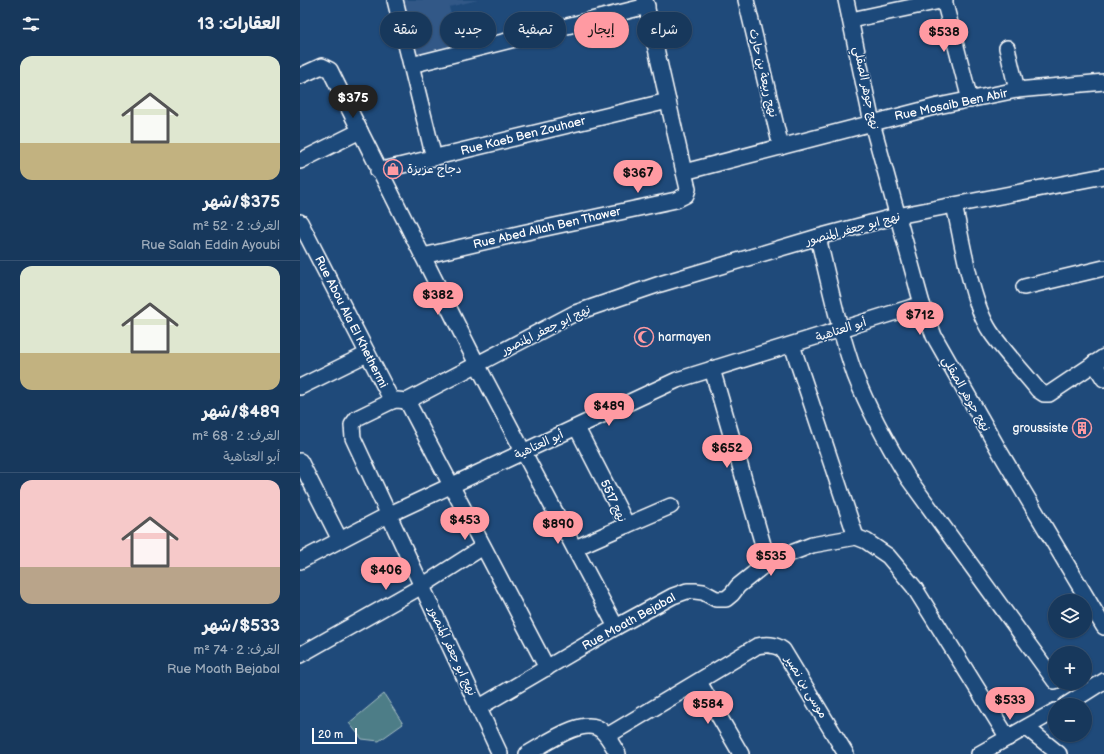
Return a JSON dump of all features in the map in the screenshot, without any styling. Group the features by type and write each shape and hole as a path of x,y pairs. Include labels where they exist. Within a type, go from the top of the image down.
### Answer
{"street":[{"path":"395,0 434,158"},
{"name":"نهج ربيعة بن حارث","path":"746,0 781,147"},
{"name":"نهج جوهر الصقلي","path":"846,0 852,20 872,123 922,304 943,354 1086,600 1104,627"},
{"path":"852,20 945,0 970,100"},
{"path":"411,65 646,3"},
{"name":"Rue Abed Allah Ben Thawer","path":"423,256 684,197 688,192 646,3"},
{"path":"1007,48 1017,90"},
{"path":"300,74 322,66 330,70 378,171 423,256 477,364 616,627"},
{"name":"Rue Mosaib Ben Abir","path":"684,172 938,106 1017,90 1104,82"},
{"name":"Rue Kaeb Ben Zouhaer","path":"378,171 668,101"},
{"path":"300,161 360,131"},
{"name":"نهج ابو جعفر المنصور","path":"500,754 352,438 352,425 357,418 399,401 477,364 576,313 660,284 818,237 897,216 1104,176"},
{"path":"954,205 972,284 983,318 990,330 1038,390 1044,394 1048,394 1099,360 1104,379"},
{"name":"Rue Abou Ala El Khethermi","path":"300,222 367,354 399,401 451,486 547,668"},
{"path":"818,237 841,330 856,376 870,409 890,448 908,478 1048,671"},
{"path":"1024,287 1104,268"},
{"name":"أبو العتاهية","path":"300,561 388,515 524,451 577,428 649,392 712,369 922,304"},
{"path":"792,345 856,537 866,541 888,556 914,587 1008,738"},
{"path":"300,387 367,354"},
{"path":"712,369 768,562"},
{"name":"نهج 5517","path":"575,548 627,525 577,428"},
{"path":"300,461 340,540"},
{"path":"627,525 671,506"},
{"name":"Rue Moath Bejabal","path":"478,708 616,627 673,596 687,591 703,592 716,599 726,599 738,586 768,562 812,544 856,537"},
{"path":"300,655 422,586 483,547"},
{"name":"موسى بن نصير","path":"699,682 758,646 765,644 779,647 783,650 846,754"},
{"path":"1077,698 1104,681"},
{"path":"607,736 699,682 740,754"},
{"path":"979,754 1048,715"},
{"path":"527,754 581,726 596,726 607,736 618,754"},
{"path":"1027,728 1059,754"}],"shaded area":[{"path":"397,0 478,0 449,7 450,12 440,12 440,48 452,48 413,59 410,48 432,48 432,12 400,12"}],"green space":[{"path":"384,694 403,724 379,741 362,739 349,723"}],"place":[{"name":"دجاج عزيزة","path":"393,169"},
{"name":"harmayen","path":"644,337"},
{"name":"groussiste","path":"1082,428"}]}
